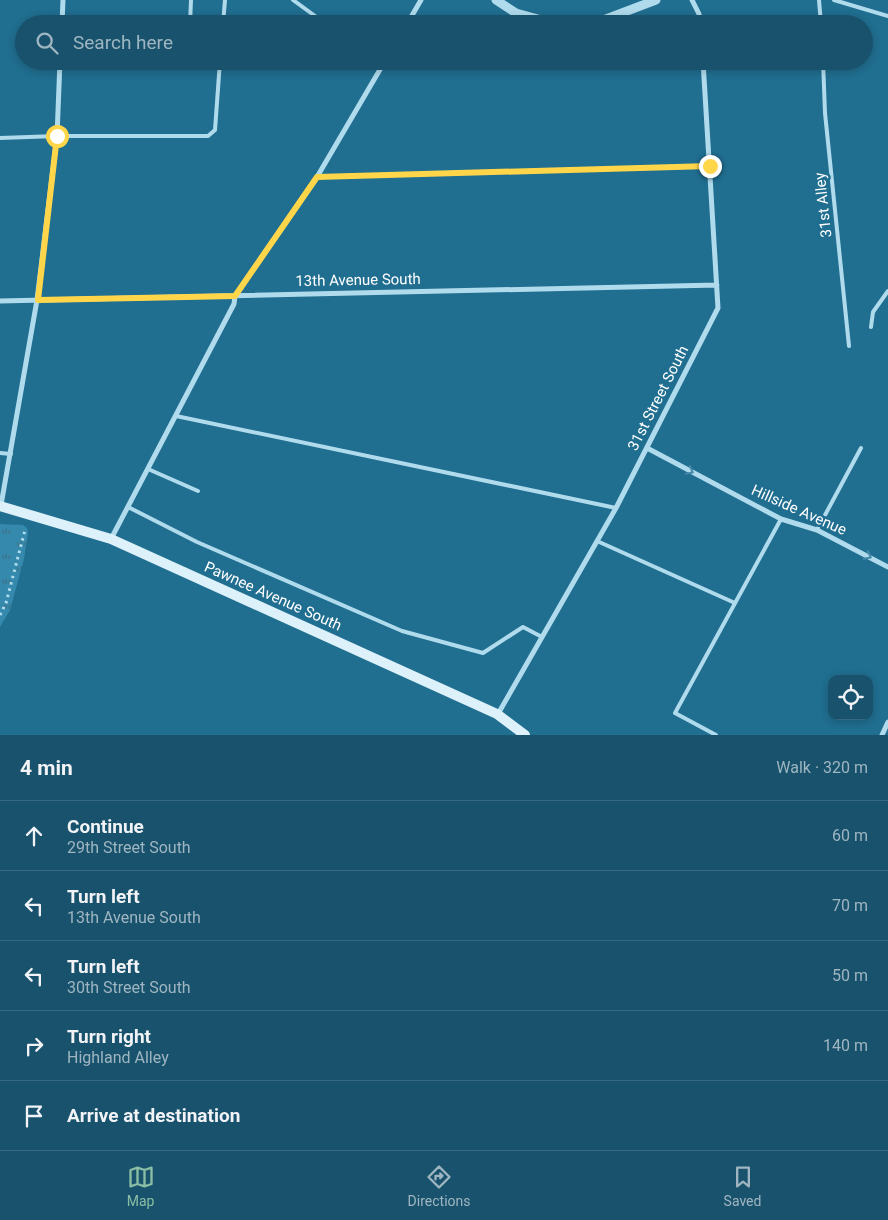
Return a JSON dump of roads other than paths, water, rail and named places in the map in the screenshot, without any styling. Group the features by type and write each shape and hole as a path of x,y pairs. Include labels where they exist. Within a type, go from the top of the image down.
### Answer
{"main road":[{"name":"Pawnee Avenue South","path":"1,506 111,539 497,714 525,735"}],"street":[{"path":"62,15 63,0"},
{"path":"412,15 421,0"},
{"path":"496,0 516,13 523,15"},
{"path":"616,15 656,0"},
{"path":"692,0 700,15"},
{"path":"1,506 38,300 57,136 60,70"},
{"path":"111,539 234,304 235,296 317,177 379,70"},
{"name":"31st Street South","path":"497,714 616,508 718,308 704,70"},
{"name":"13th Avenue South","path":"0,301 717,286"},
{"name":"Hillside Avenue","path":"646,448 781,519 817,530 888,567"},
{"path":"882,735 888,722"}],"lane":[{"path":"190,15 191,0"},
{"path":"223,15 224,0"},
{"path":"293,0 314,15"},
{"path":"819,0 820,15"},
{"path":"834,0 888,16"},
{"path":"0,138 208,136 215,130 219,70"},
{"name":"31st Alley","path":"823,70 825,113 849,346"},
{"path":"317,177 710,166"},
{"path":"871,327 873,312 888,291"},
{"path":"176,416 616,508"},
{"path":"817,530 861,448"},
{"path":"0,453 11,454"},
{"path":"148,469 198,491"},
{"path":"128,507 197,542 402,631 483,653 523,627 542,637"},
{"path":"716,735 675,713 781,519"},
{"path":"597,541 735,603"}]}
